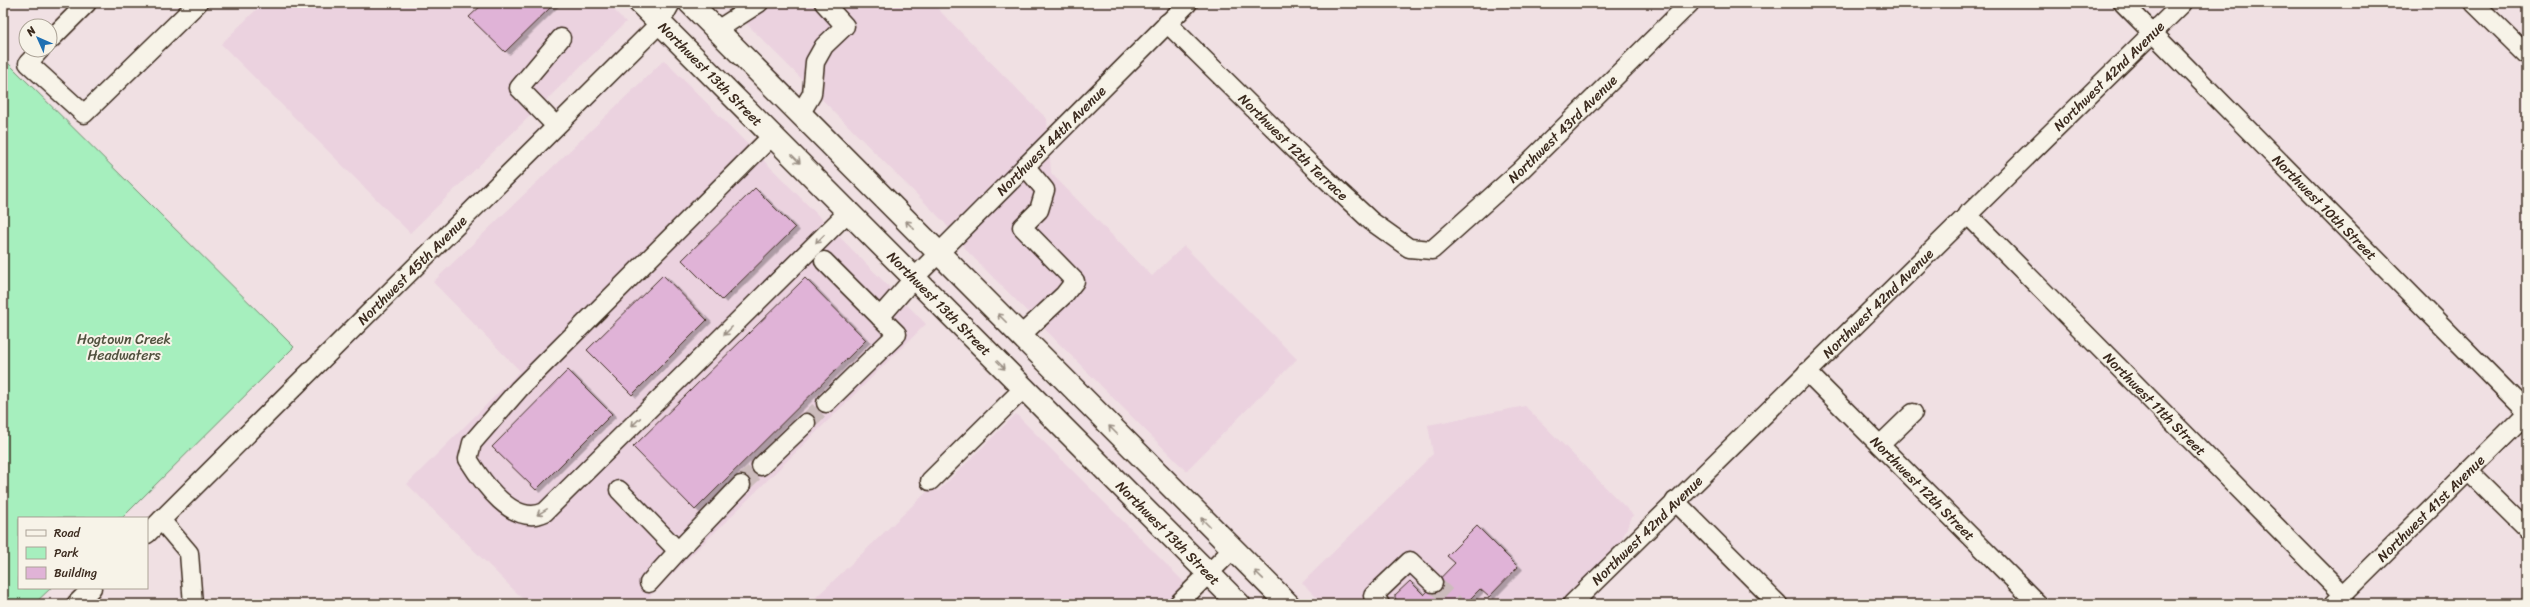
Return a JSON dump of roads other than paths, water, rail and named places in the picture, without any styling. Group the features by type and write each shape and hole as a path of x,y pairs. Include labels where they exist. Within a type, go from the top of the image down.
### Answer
{"main road":[{"name":"Northwest 13th Street","path":"640,3 1239,604"},
{"path":"690,3 1232,550 1288,604"}],"street":[{"path":"58,32 87,3"},
{"path":"33,58 28,63 84,114 198,3"},
{"name":"Northwest 45th Avenue","path":"148,533 660,23 671,3"},
{"path":"717,30 759,3"},
{"path":"800,114 812,94 816,62 824,46 845,26 824,3"},
{"name":"Northwest 44th Avenue","path":"880,316 914,278 1024,166 1166,23 1188,3"},
{"name":"Northwest 43rd Avenue","path":"1432,250 1520,171 1690,3"},
{"name":"Northwest 10th Street","path":"2122,3 2527,412"},
{"name":"Northwest 42nd Avenue","path":"1572,604 1675,501 2183,3"},
{"path":"2474,3 2527,55"},
{"name":"Northwest 12th Terrace","path":"1166,23 1313,167 1371,221 1408,248 1432,250"},
{"path":"556,126 519,88 561,38"},
{"path":"772,136 519,389 472,442 468,459 480,478 510,507 521,514 535,516 545,512 848,212"},
{"path":"1020,336 1064,295 1075,281 1022,227 1039,210 1045,190 1024,166"},
{"name":"Northwest 11th Street","path":"1967,214 2339,599"},
{"path":"824,261 897,334 826,403"},
{"name":"Northwest 12th Street","path":"1807,372 2038,604"},
{"path":"930,481 1024,388"},
{"name":"Northwest 41st Avenue","path":"2339,599 2527,412"},
{"path":"1880,445 1913,413"},
{"path":"761,466 806,423"},
{"path":"2468,471 2527,529"},
{"path":"649,583 741,485"},
{"path":"619,490 678,551"},
{"path":"1675,501 1778,604"},
{"path":"161,520 189,553 194,604"},
{"path":"1178,604 1232,550"},
{"path":"1380,604 1373,596 1410,561 1433,583"},
{"path":"76,604 91,589"}],"tunnel":[{"path":"806,423 826,403"},
{"path":"741,485 761,466"},
{"path":"1433,583 1455,604"}],"park label":[{"name":"Hogtown Creek Headwaters","path":"124,348"}]}
